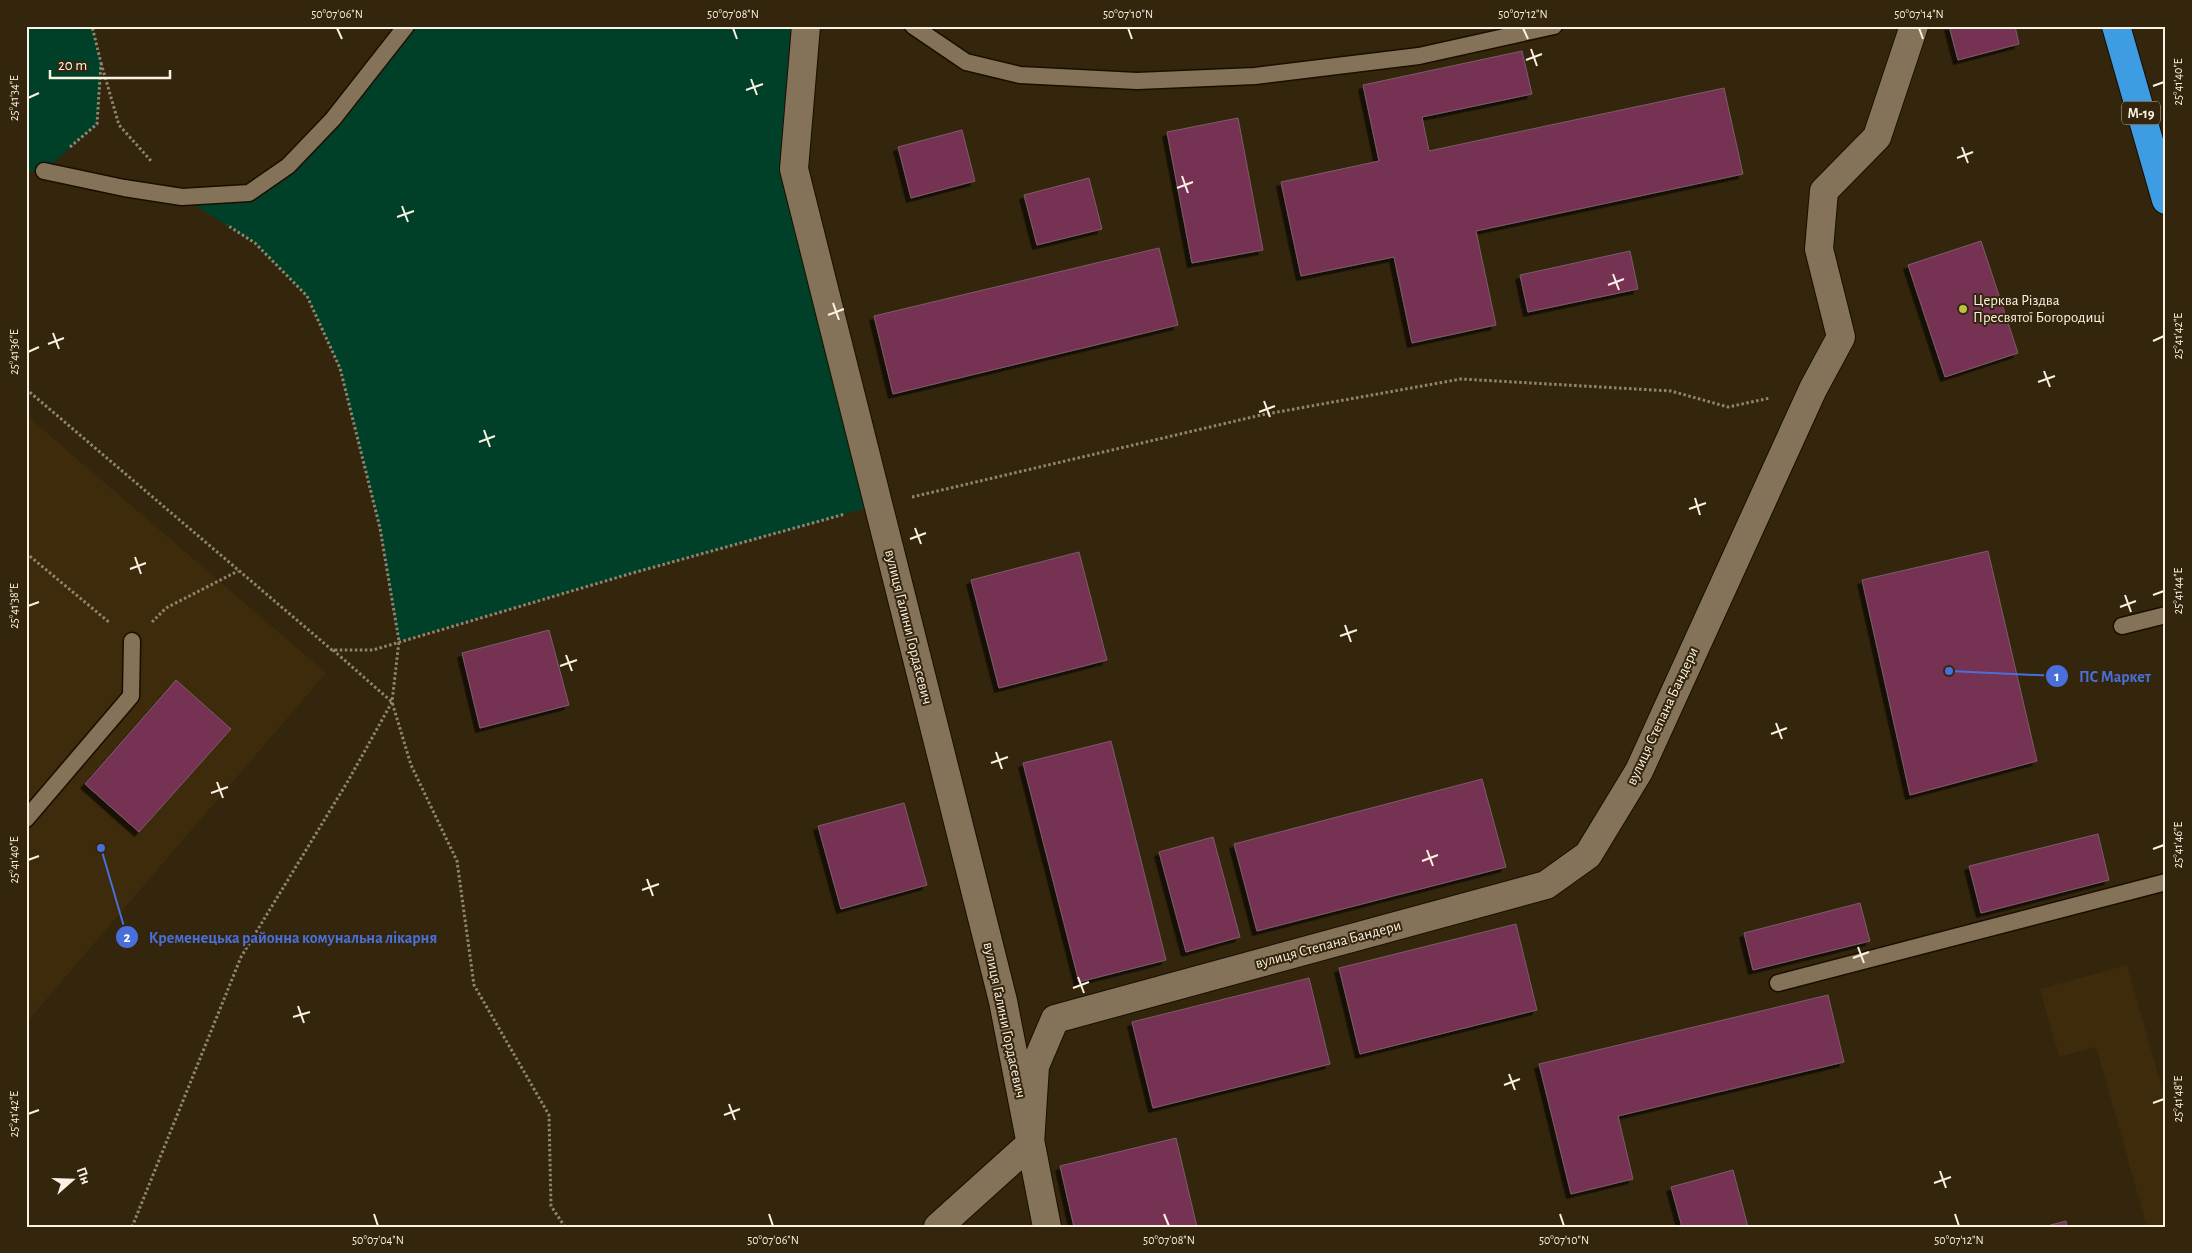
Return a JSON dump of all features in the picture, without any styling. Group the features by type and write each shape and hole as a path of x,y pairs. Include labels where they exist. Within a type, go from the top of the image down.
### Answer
{"highway":[{"name":"М-19","path":"2116,26 2166,200"}],"street":[{"name":"вулиця Галини Гордасевич","path":"806,26 794,169 1003,1001 1047,1227"},
{"name":"вулиця Степана Бандери","path":"1030,1144 1035,1066 1055,1019 1546,885 1588,854 1639,771 1814,389 1841,337 1819,249 1824,191 1877,137 1914,26"},
{"path":"938,1227 1030,1144"}],"lane":[{"path":"44,171 124,188 182,197 249,193 288,166 333,119 406,26"},
{"path":"913,26 966,62 1020,76 1137,81 1255,76 1419,56 1554,26"},
{"path":"2122,626 2166,616"},
{"path":"26,819 131,696 132,641"},
{"path":"1778,983 2166,882"}],"path":[{"path":"92,26 118,125 182,197 255,242 307,296 340,368 380,528 399,641 392,702 352,773 241,957 132,1227"},
{"path":"44,171 97,124 101,63"},
{"path":"332,650 373,650 639,571 878,504 1261,415 1461,379 1670,391 1728,407 1814,389"},
{"path":"26,389 392,702 411,765 457,861 474,985 549,1115 551,1206 565,1227"},
{"path":"26,553 132,641 166,608 238,571"}],"shaded area":[{"path":"26,415 326,673 26,1023"},
{"path":"2127,965 2166,1102 2166,1227 2147,1227 2096,1047 2059,1057 2040,989"}],"green space":[{"path":"26,26 92,26 101,63 97,124 44,171 26,172"},
{"path":"406,26 806,26 794,169 878,505 629,574 399,641 380,528 340,368 307,296 255,243 182,197 249,193 288,166"}],"building":[{"path":"1949,26 2015,26 2019,44 1958,60"},
{"path":"1522,51 1532,94 1422,117 1429,151 1724,88 1743,174 1476,231 1496,325 1412,343 1394,257 1301,276 1281,182 1379,161 1363,85"},
{"path":"1238,118 1263,250 1192,263 1167,132"},
{"path":"962,130 975,181 911,198 898,147"},
{"path":"1089,178 1102,229 1037,245 1024,195"},
{"name":"Церква Різдва Пресвятої Богородиці","path":"1981,241 2018,353 1945,377 1908,265"},
{"path":"1159,248 1178,325 893,394 874,316"},
{"path":"1630,251 1638,289 1528,312 1520,275"},
{"path":"1988,551 2037,761 1910,795 1862,580"},
{"path":"1079,552 1107,660 999,688 971,580"},
{"path":"549,630 569,705 480,728 462,653"},
{"path":"176,680 231,729 139,832 85,784"},
{"path":"1111,741 1166,960 1079,982 1023,763"},
{"path":"1482,779 1506,867 1257,931 1234,844"},
{"path":"904,803 927,885 841,909 818,826"},
{"path":"2098,834 2109,880 1981,913 1969,866"},
{"path":"1213,837 1240,937 1186,952 1159,852"},
{"path":"1860,903 1870,941 1753,970 1744,933"},
{"path":"1516,924 1537,1010 1360,1054 1339,968"},
{"path":"1309,978 1330,1064 1153,1108 1132,1022"},
{"path":"1828,995 1844,1062 1618,1116 1633,1179 1571,1194 1539,1064"},
{"path":"1176,1138 1197,1227 1074,1227 1060,1166"},
{"path":"1733,1170 1748,1227 1682,1227 1671,1187"},
{"path":"2066,1221 2067,1227 2043,1227"}],"place":[{"name":"Церква Різдва Пресвятої Богородиці","path":"1963,309"},
{"name":"ПС Маркет","path":"1949,671"},
{"name":"Кременецька районна комунальна лікарня","path":"101,848"}]}
